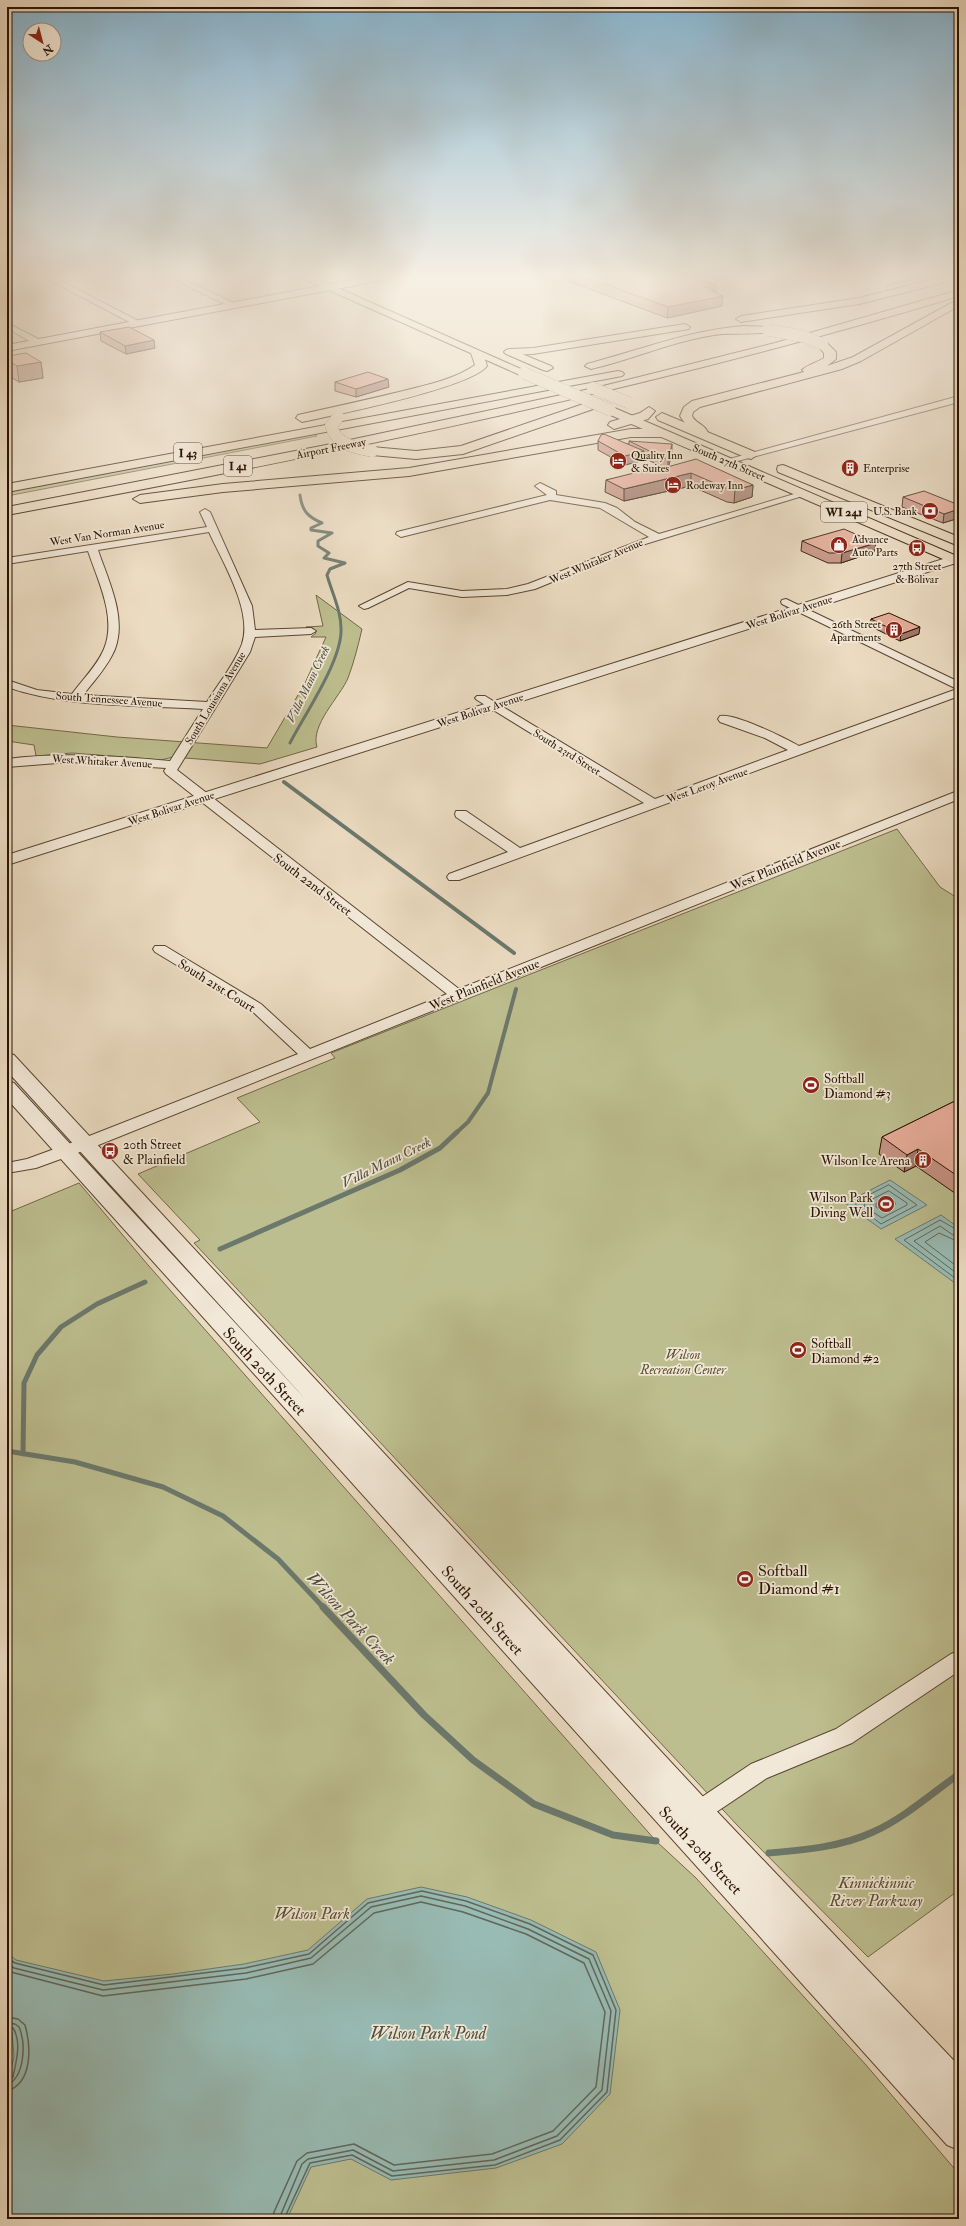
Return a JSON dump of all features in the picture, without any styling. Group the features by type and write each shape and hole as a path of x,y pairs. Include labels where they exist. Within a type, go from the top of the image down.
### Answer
{"main road":[{"path":"449,380 352,409 338,417 331,425 331,431 335,437 349,445 372,451 416,455 441,454 469,448 634,391 674,380"},
{"path":"252,442 278,434 366,417 530,380"},
{"name":"South 27th Street","path":"540,380 727,462 804,494 956,553"},
{"name":"South 27th Street","path":"575,380 770,463 956,553"},
{"name":"I 43","path":"7,488 577,380"},
{"name":"I 41","path":"7,500 453,413 600,380"},
{"name":"Airport Freeway","path":"50,503 476,418 648,380"},
{"path":"732,394 776,380"},
{"path":"702,433 700,428 687,419 686,414 688,410 696,404 787,380"},
{"path":"293,420 388,398"},
{"path":"434,468 633,420 644,416 649,411"},
{"path":"7,524 143,499 223,488 434,468 631,433 662,433"},
{"path":"7,479 226,434"},
{"path":"747,470 870,512 956,553"},
{"name":"I 41","path":"7,511 50,503"},
{"path":"7,516 50,503"}],"street":[{"path":"727,462 959,399"},
{"path":"540,486 553,493 550,497"},
{"name":"West Whitaker Avenue","path":"364,606 408,584 462,594 519,590 544,583 609,554 658,537 804,494"},
{"path":"401,534 550,497 602,505 614,510 632,524 658,537"},
{"name":"South Louisiana Avenue","path":"172,768 212,706 244,652 251,634 251,621 247,606 205,512"},
{"name":"West Van Norman Avenue","path":"7,561 212,529"},
{"path":"75,698 110,648 113,634 114,625 111,607 92,548"},
{"name":"West Bolivar Avenue","path":"7,860 198,794 956,553"},
{"path":"792,606 959,686"},
{"path":"251,634 311,631"},
{"name":"South Tennessee Avenue","path":"7,683 35,693 75,698 212,706"},
{"name":"West Leroy Avenue","path":"454,877 959,692"},
{"name":"South 23rd Street","path":"487,702 654,804"},
{"path":"724,719 770,735 799,751"},
{"name":"West Whitaker Avenue","path":"7,763 56,757 98,758 172,768"},
{"name":"South 22nd Street","path":"172,768 198,794 457,995"},
{"name":"West Bolivar Avenue","path":"7,848 198,794"},
{"name":"West Plainfield Avenue","path":"7,1168 30,1164 75,1148 959,795"},
{"path":"461,814 518,853"},
{"name":"South 21st Court","path":"160,949 256,1007 308,1055"},
{"name":"South 20th Street","path":"7,1059 75,1148 696,1826 781,1916 959,2090"},
{"name":"South 20th Street","path":"7,1087 75,1148"},
{"path":"696,1826 759,1770 844,1736 959,1660"},
{"name":"South 20th Street","path":"781,1916 959,2133"}],"green space":[{"path":"314,434 317,436 7,496 7,492"},
{"path":"316,595 362,629 348,678 327,711 318,730 316,738 317,747 260,764 173,757 161,760 72,753 36,756 34,745 7,741 7,725 117,737 267,748 305,683 326,637 311,637 316,633 313,628 306,627 323,626"},
{"name":"Wilson Recreation Center","path":"897,829 940,887 959,899 959,1890 868,1957 738,1826 194,1243 200,1240 138,1174 260,1122 237,1098 335,1058 331,1053"},
{"name":"Wilson Park","path":"79,1183 148,1265 656,1841 696,1878 866,2065 959,2174 959,2219 7,2219 7,1213"}],"water":[{"name":"Wilson Park Diving Well","path":"890,1180 927,1205 881,1229 845,1203"},
{"path":"941,1215 959,1228 959,1286 895,1239"},
{"name":"Wilson Park Pond","path":"421,1887 467,1897 531,1920 596,1952 620,2010 610,2094 562,2144 496,2168 391,2180 351,2159 311,2167 287,2219 7,2219 7,2084 14,2057 12,2032 7,2032 7,1953 16,1960 104,1981 173,1974 244,1964 308,1950 367,1899"}],"building":[{"path":"342,380 385,380 356,389 335,382"},
{"path":"604,434 644,451 625,456 598,441 601,435"},
{"path":"629,441 672,444 668,460"},
{"path":"696,459 753,485 735,490 728,489 691,473 624,489 606,480 642,471 646,473"},
{"path":"924,491 959,505 959,509 944,514 903,497"},
{"path":"844,529 876,543 842,553 829,553 802,541"},
{"path":"889,613 920,627 901,634 871,619"},
{"path":"959,1099 959,1177 918,1149 907,1155 882,1137"}],"waterway":[{"name":"Villa Mann Creek","path":"290,743 321,688 335,658 339,644 341,625 327,575 330,569 345,563 324,558 329,553 318,546 318,541 332,533 311,530 311,528 322,523 306,513 302,505 300,495"},
{"name":"Villa Mann Creek","path":"284,782 514,953"},
{"name":"Villa Mann Creek","path":"456,1133 468,1122 488,1093 516,989"},
{"name":"Villa Mann Creek","path":"220,1249 400,1170 440,1148 457,1132"},
{"path":"23,1454 24,1383 37,1355 61,1327 97,1304 145,1282"},
{"name":"Wilson Park Creek","path":"7,1451 23,1454"},
{"name":"Wilson Park Creek","path":"23,1454 75,1462 163,1487 223,1516 278,1559 324,1608"},
{"name":"Wilson Park Creek","path":"323,1607 424,1715 473,1760 534,1804 613,1835 656,1841"},
{"name":"Wilson Park Creek","path":"769,1853 822,1847 861,1837 896,1820 959,1774"}],"place":[{"name":"Quality Inn & Suites","path":"618,461"},
{"name":"Enterprise","path":"850,468"},
{"name":"Rodeway Inn","path":"673,485"},
{"name":"U.S. Bank","path":"930,511"},
{"name":"Advance Auto Parts","path":"839,545"},
{"name":"27th Street & Bolivar","path":"917,548"},
{"name":"26th Street Apartments","path":"894,630"},
{"name":"Softball Diamond #3","path":"811,1085"},
{"name":"20th Street & Plainfield","path":"110,1151"},
{"name":"Wilson Ice Arena","path":"923,1160"},
{"name":"Wilson Park Diving Well","path":"886,1204"},
{"name":"Softball Diamond #2","path":"798,1350"},
{"name":"Softball Diamond #1","path":"745,1579"}],"park label":[{"name":"Kinnickinnic River Parkway","path":"876,1891"}]}
